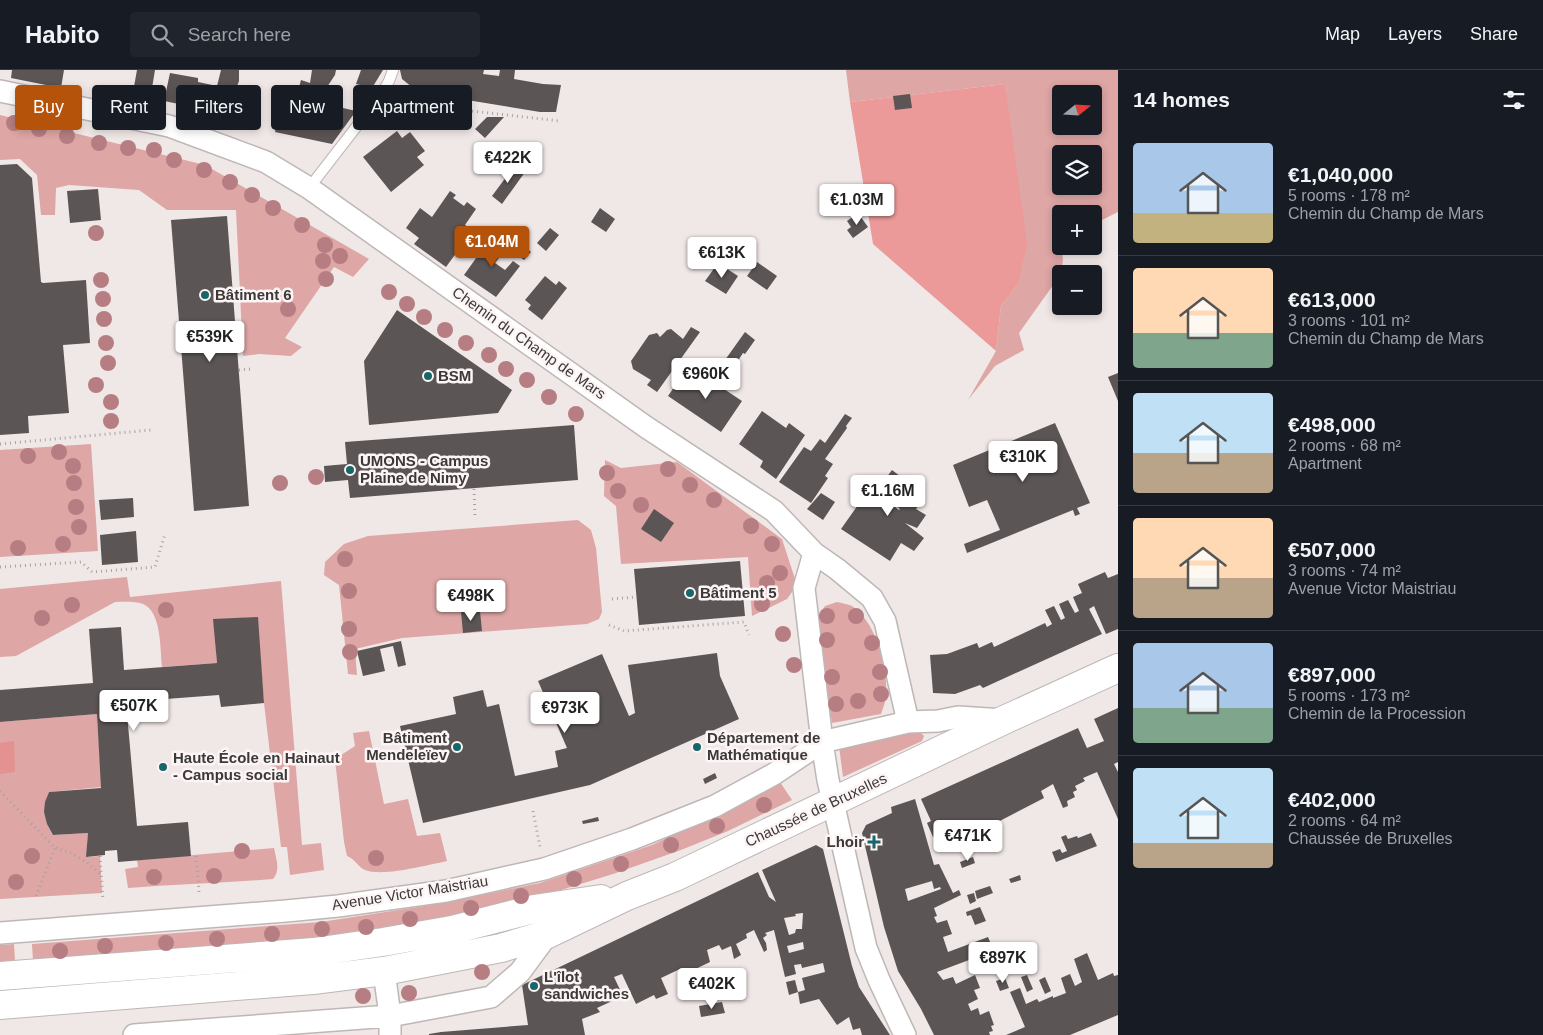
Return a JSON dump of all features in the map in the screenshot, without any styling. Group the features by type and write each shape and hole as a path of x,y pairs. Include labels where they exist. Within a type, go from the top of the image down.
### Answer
{"main road":[{"name":"Chaussée de Bruxelles","path":"627,896 675,877 1004,720 1118,668"},
{"path":"0,1005 313,980 384,970 501,948 548,934 627,896"},
{"path":"0,976 314,952 452,930 534,909 627,896"}],"street":[{"name":"Chemin du Champ de Mars","path":"0,91 169,126 266,162 309,188 646,427 774,511 814,553 872,598 885,621 908,722"},
{"path":"814,553 804,588 822,742 832,803 866,948 905,1035"},
{"name":"Chaussée de Bruxelles","path":"822,742 908,722 938,721 958,717 1004,720"},
{"name":"Avenue Victor Maistriau","path":"0,933 338,906 446,891 544,868 632,839 715,806 774,774 822,742"},
{"path":"134,1035 390,1025 492,997 520,972 548,934"},
{"path":"384,970 390,1025"}],"lane":[{"path":"309,188 381,95 393,70"}],"path":[{"path":"389,81 402,94 427,106 560,120"},
{"path":"239,370 252,369"},
{"path":"0,444 151,430"},
{"path":"474,488 475,517"},
{"path":"0,567 81,562 92,572 155,567 165,534"},
{"path":"612,599 636,597"},
{"path":"609,625 624,631 744,622 749,635"},
{"path":"0,791 55,848 71,853 102,875"},
{"path":"533,811 544,868"},
{"path":"36,896 55,848"},
{"path":"100,856 103,900"},
{"path":"196,856 199,892"}],"shaded area":[{"path":"846,70 1118,70 1118,212 1102,220 1102,205 1052,205 1052,255 1063,255 1062,265 1052,265 1052,287 1019,333 1024,350 995,366 968,400 996,351 1001,306 1018,284 1005,84 850,102"},
{"path":"1005,84 1027,244 1018,284 1001,306 996,351 873,244 850,102"},
{"path":"0,115 15,119 15,130 62,130 205,165 369,259 353,277 334,267 285,338 302,347 291,356 259,354 243,356 236,210 167,210 139,190 69,185 56,188 55,215 41,215 37,175 20,159 0,160"},
{"path":"91,444 98,551 0,557 0,450"},
{"path":"605,460 621,468 677,462 782,539 797,585 787,599 752,616 748,557 621,564 616,506 604,496"},
{"path":"578,520 591,530 596,548 602,612 599,619 587,624 402,638 355,649 357,675 348,674 339,585 324,575 325,562 344,544 368,536"},
{"path":"127,577 130,597 281,581 302,845 321,843 324,870 290,875 287,847 281,847 264,703 257,617 214,620 217,663 162,667 159,632 154,615 149,608 136,602 115,602 16,656 0,657 0,589"},
{"path":"837,602 852,606 868,623 874,634 885,672 886,695 881,714 832,723 819,644 817,618 825,606"},
{"path":"97,714 102,787 49,792 45,814 53,835 88,833 87,857 100,856 102,893 0,899 0,722"},
{"path":"369,731 384,804 408,799 417,836 440,833 447,861 405,870 373,872 363,869 347,856 335,759 355,746 353,733"},
{"path":"919,731 924,736 922,741 843,777 839,746"},
{"path":"14,741 15,772 0,774 0,743"},
{"path":"780,782 792,800 728,831 613,874 516,904 366,933 33,961 32,944 321,922 437,904 540,883 652,845"},
{"path":"274,848 277,872 273,879 128,888 125,869 138,867 137,860"},
{"path":"14,944 15,961 0,962 0,945"}],"building":[{"path":"12,70 64,70 62,85 46,85 11,78"},
{"path":"137,70 155,70 152,85 134,85"},
{"path":"221,70 239,70 238,85 217,85"},
{"path":"312,70 336,70 328,85 300,85 301,80 310,83"},
{"path":"361,70 383,70 374,85 356,84"},
{"path":"400,70 484,70 483,74 499,76 500,70 515,70 514,79 561,85 556,112 540,112 472,101 472,85 409,85 402,79"},
{"path":"170,73 198,78 198,82 212,85 176,85 176,103 166,101"},
{"path":"910,94 912,108 895,110 893,96"},
{"path":"343,108 353,110 353,115 343,129"},
{"path":"487,117 504,117 485,138 475,129"},
{"path":"275,130 342,130 332,144 275,132"},
{"path":"397,131 402,138 410,132 425,151 417,157 424,165 391,192 363,157"},
{"path":"17,164 32,178 41,282 86,280 90,343 63,345 69,413 28,416 29,433 0,435 0,165"},
{"path":"515,165 525,172 502,204 492,196"},
{"path":"98,189 101,220 70,223 67,191"},
{"path":"450,191 456,195 453,198 464,206 467,202 476,209 465,225 473,230 446,267 414,244 419,238 406,228 420,208 432,217"},
{"path":"600,208 615,219 606,232 591,222"},
{"path":"858,213 868,227 853,238 847,230 851,227 847,221"},
{"name":"Bâtiment 6","path":"227,216 249,506 194,511 171,220"},
{"path":"550,228 559,235 546,251 537,243"},
{"path":"508,234 514,238 495,263 505,270 513,261 520,266 496,297 464,275 489,240 498,248"},
{"path":"525,247 531,252 524,260 517,255"},
{"path":"757,262 777,276 767,290 747,276"},
{"path":"718,263 738,276 726,294 705,281"},
{"path":"545,276 556,285 559,281 567,288 542,320 528,309 531,305 525,300"},
{"name":"BSM","path":"397,310 512,390 498,413 369,425 364,361"},
{"path":"691,327 700,332 657,392 647,385 651,380 633,369 631,361 649,335 657,333 660,337 667,330 671,329 683,339"},
{"path":"745,332 755,340 745,354 743,353 730,373 720,367"},
{"path":"685,371 697,379 703,373 742,401 721,432 668,396"},
{"path":"1118,373 1118,401 1108,377"},
{"path":"762,411 786,428 789,423 805,435 776,479 760,467 763,461 739,444"},
{"path":"845,414 852,418 825,459 833,464 825,476 828,478 811,503 779,482 804,447 811,451 820,439 825,443"},
{"path":"1055,423 1090,503 1077,508 1080,514 1075,516 1073,510 967,553 964,544 1000,530 987,500 969,507 953,465"},
{"path":"574,425 578,480 350,498 348,480 325,482 324,466 347,464 345,442"},
{"path":"892,470 925,495 916,509 926,515 917,528 905,523 924,538 914,551 901,543 890,561 841,529 870,488 900,509 877,490"},
{"path":"821,493 835,502 823,520 807,509"},
{"path":"133,498 134,517 101,520 99,500"},
{"path":"654,509 674,523 661,542 641,529"},
{"path":"136,531 138,562 102,565 100,535"},
{"name":"Bâtiment 5","path":"740,561 745,616 639,625 634,569"},
{"path":"1105,572 1108,578 1118,574 1118,629 1106,634 1094,606 1089,609 1102,634 983,688 980,685 955,694 933,693 930,655 947,654 977,643 979,648 992,642 994,647 1045,623 1047,627 1052,624 1045,610 1054,606 1061,620 1065,618 1059,604 1068,600 1075,613 1079,611 1073,597 1082,593 1078,584"},
{"path":"480,611 482,631 463,633 461,612"},
{"path":"258,617 264,703 221,707 219,695 126,702 137,826 188,822 191,856 118,862 117,850 105,851 105,855 86,857 88,833 53,835 47,824 44,812 49,792 101,788 97,714 0,722 0,690 93,683 89,629 121,627 124,670 217,663 213,619"},
{"path":"401,641 406,665 398,667 393,646 380,649 385,671 363,676 357,651"},
{"path":"717,653 720,676 739,719 590,785 423,823 400,726 456,714 453,697 483,690 487,707 499,704 515,776 558,767 555,751 567,748 538,681 602,654 629,716 635,713 628,665"},
{"path":"1118,708 1118,762 1114,764 1118,772 1118,819 1097,772 1083,778 1085,781 1075,786 1077,790 1073,792 1075,797 1067,801 1068,806 1063,808 1053,784 1041,791 1044,798 992,825 996,834 988,838 981,820 974,823 982,840 974,844 968,829 951,836 948,830 933,837 927,823 931,821 921,799 1078,728 1087,748 1104,741 1094,719"},
{"path":"715,773 717,778 705,784 703,779"},
{"path":"915,799 934,865 939,864 953,893 959,890 961,895 934,908 937,916 934,917 937,923 947,920 952,934 943,937 948,952 988,937 998,961 980,968 977,957 937,972 943,980 953,977 956,984 975,975 980,988 974,990 978,999 968,1004 971,1011 978,1008 980,1015 989,1011 994,1025 991,1026 993,1031 989,1032 990,1035 934,1035 898,971 884,927 862,833 866,825 892,813 891,807","holes":["932,881 934,889 940,887 941,889 908,901 905,889"]},
{"path":"598,817 599,821 583,824 582,821"},
{"path":"1091,833 1097,846 1056,862 1052,852 1060,849 1062,853 1067,851 1061,837 1066,835 1068,839 1077,836 1078,838"},
{"path":"816,845 823,849 859,987 890,1035 862,1035 860,1028 853,1030 849,1017 837,1025 819,999 800,1004 798,992 805,990 802,978 825,972 823,963 802,968 801,964 794,965 796,974 785,977 774,930 765,933 767,935 763,938 767,950 764,952 754,930 746,934 747,938 736,944 741,955 734,959 731,946 722,950 719,945 707,950 710,962 683,975 680,969 661,978 668,994 656,999 654,995 636,1004 622,974 614,977 623,996 597,1008 600,1012 582,1019 585,1035 429,1035 441,1032 528,1025 522,985 758,872 769,897 776,902 762,870","holes":["803,913 802,929 796,929 795,933 789,935 784,918","803,942 804,949 789,953 787,946"]},
{"path":"973,857 975,863 962,868 960,862"},
{"path":"1020,875 1021,880 1011,883 1009,879"},
{"path":"990,886 993,893 977,899 975,891"},
{"path":"974,893 976,901 970,904 967,895"},
{"path":"980,907 986,921 975,925 971,915 967,916 966,912"},
{"path":"1087,953 1098,980 1113,973 1114,976 1118,975 1118,1015 1070,1035 1006,1035 1025,1027 1010,992 1020,988 1026,1004 1037,999 1039,1002 1066,993 1061,978 1070,974 1075,986 1082,982 1074,959"},
{"path":"1027,975 1033,989 1027,992 1021,977"},
{"path":"1045,977 1051,991 1045,994 1039,980"},
{"path":"1005,978 1009,988 1000,991 996,981"},
{"path":"795,980 798,992 789,995 786,982"},
{"path":"722,1002 725,1013 701,1017 699,1006"}],"place":[{"name":"Bâtiment 6","path":"205,295"},
{"name":"BSM","path":"428,376"},
{"name":"UMONS - Campus Plaine de Nimy","path":"350,470"},
{"name":"Bâtiment 5","path":"690,593"},
{"name":"Bâtiment Mendeleïev","path":"457,747"},
{"name":"Département de Mathématique","path":"697,747"},
{"name":"Haute École en Hainaut - Campus social","path":"163,767"},
{"name":"Lhoir","path":"874,842"},
{"name":"L'îlot sandwiches","path":"534,986"}]}
